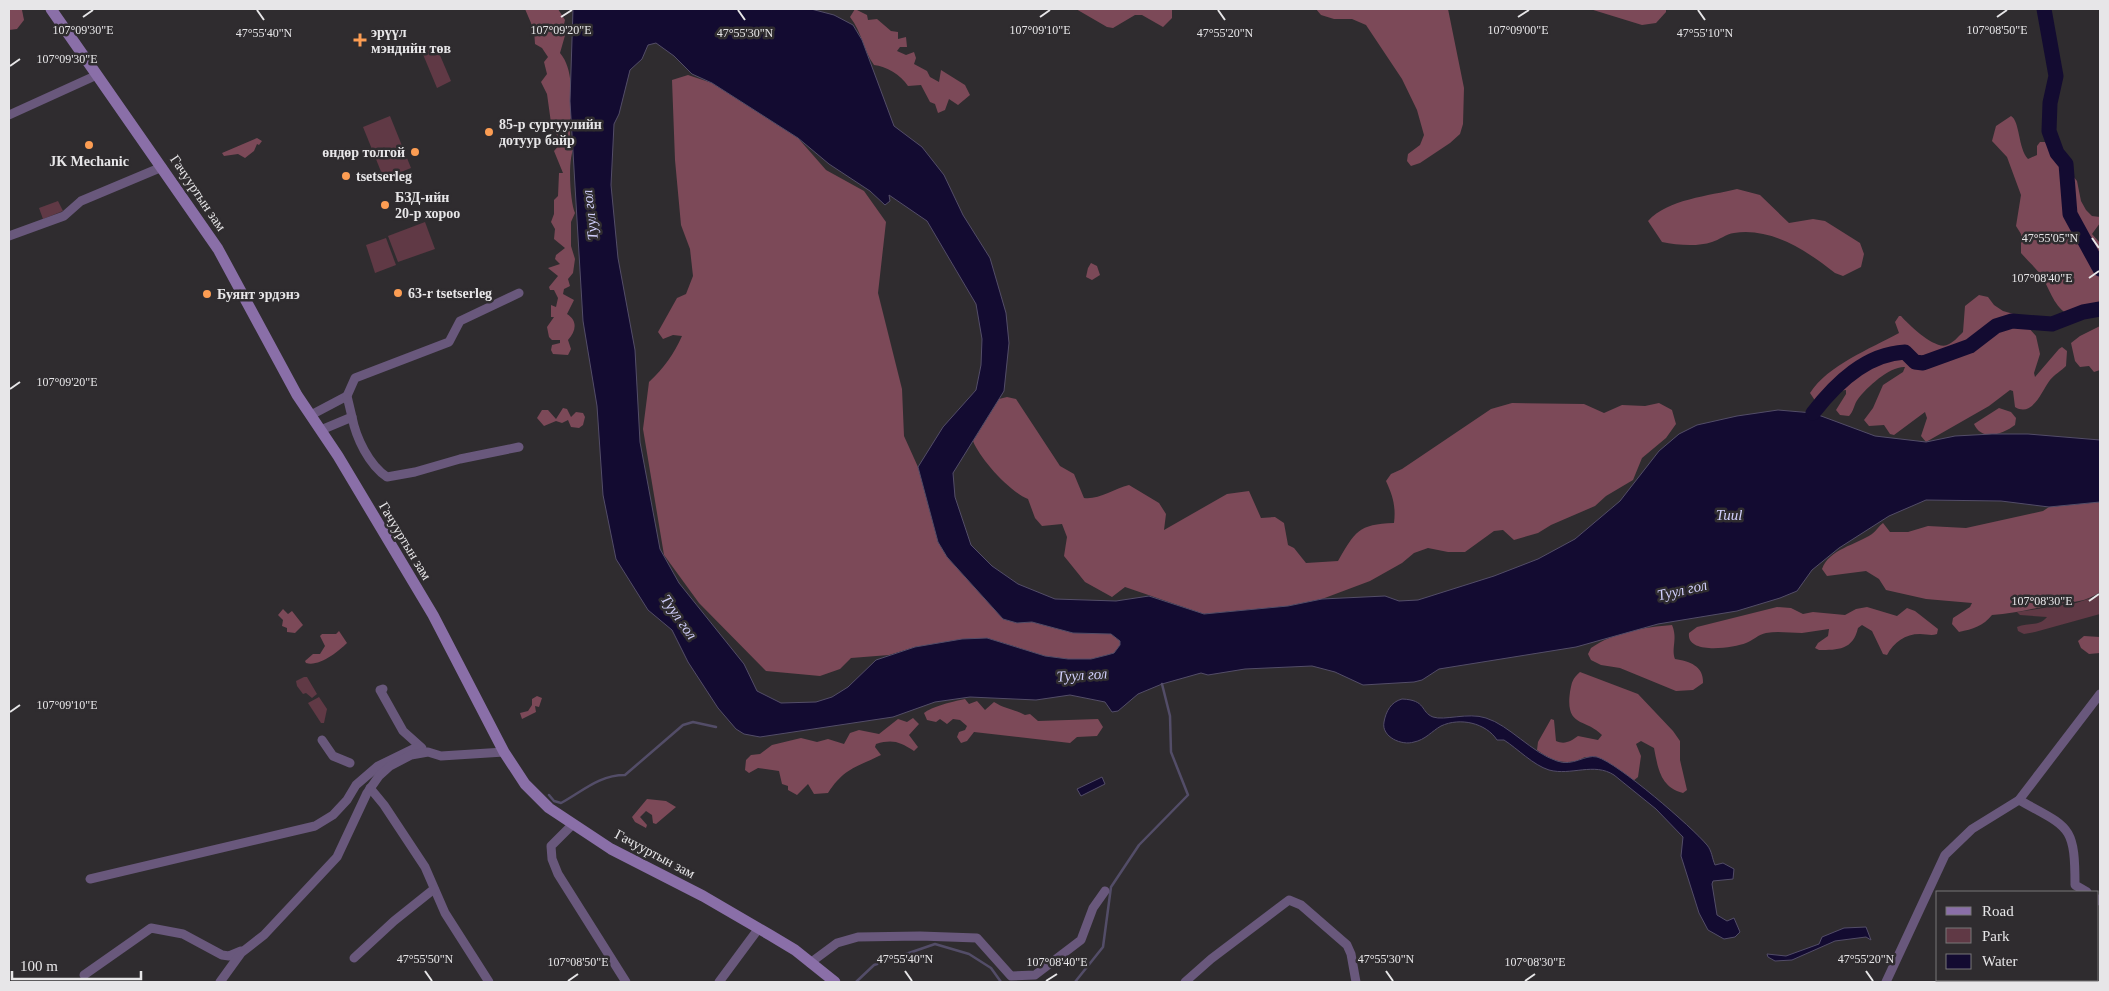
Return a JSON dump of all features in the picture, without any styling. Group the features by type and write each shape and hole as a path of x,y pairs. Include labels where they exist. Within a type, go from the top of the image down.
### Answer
{"main road":[{"name":"Гачууртын зам","path":"51,9 221,254 297,395 321,430 433,615 504,752 525,784 549,808 611,849 703,896 759,928 810,962 834,982"}],"street":[{"path":"9,115 97,74"},
{"path":"9,236 64,216 81,201 162,167"},
{"path":"519,293 460,321 448,342 354,378 347,396 354,430 367,454 381,474 387,478 416,472 460,458 519,447"},
{"path":"311,415 347,396"},
{"path":"321,430 352,417"},
{"path":"383,689 380,690 403,731 428,752 441,756 504,752"},
{"path":"1886,982 1945,855 1972,830 2019,800 2100,694"},
{"path":"322,740 333,756 350,763"},
{"path":"90,878 315,826 333,815 348,800 356,785 378,766 419,746"},
{"path":"220,982 245,950 264,935 337,856 370,788 378,776 398,761 428,752"},
{"path":"370,788 384,805 425,867 445,913 489,982"},
{"path":"2019,800 2065,826 2072,837 2075,885 2085,891"},
{"path":"573,824 551,846 552,859 558,874 626,982"},
{"path":"354,958 394,921 434,889"},
{"path":"810,962 837,944 858,937 920,936 977,938 1011,976 1035,976 1081,940 1092,908 1105,891"},
{"path":"1185,982 1211,959 1289,900 1301,905 1347,945 1351,954 1356,982"},
{"path":"84,975 151,928 183,934 222,955 229,956 245,950"},
{"path":"720,982 759,928"}],"green space":[{"path":"436,46 451,81 437,88 422,52"},
{"path":"390,116 411,168 384,179 363,127"},
{"path":"58,201 63,211 43,219 39,208"},
{"path":"425,222 435,249 398,262 388,236"},
{"path":"386,238 396,265 375,273 366,245"},
{"path":"2100,595 2100,614 2035,632 2024,634 2018,631 2017,627 2040,622 2047,617 2020,615 2017,612 2076,603"},
{"path":"307,677 317,694 312,698 306,693 303,694 297,686 296,681"},
{"path":"319,697 327,709 324,723 321,723 308,703"}],"shaded area":[{"path":"9,9 22,10 24,20 17,29 9,30"},
{"path":"525,9 558,9 565,20 563,29 566,32 560,53 570,75 574,116 570,119 570,136 575,146 572,151 570,179 575,213 571,222 571,246 575,259 573,273 568,279 570,286 564,289 563,294 574,300 567,314 573,320 575,326 568,340 571,349 568,355 553,354 551,350 552,345 560,343 560,340 552,340 549,337 547,327 554,317 551,317 551,305 556,307 558,298 554,290 550,290 549,287 558,276 548,268 560,264 555,259 556,255 565,248 554,239 555,229 551,222 554,214 554,200 558,196 559,173 563,173 554,151 563,141 552,130 547,94 541,82 547,74 544,62 548,57 542,48 535,44 534,30"},
{"path":"855,9 867,15 868,20 877,19 891,31 898,32 898,39 906,37 907,47 900,47 897,51 906,55 914,52 916,58 914,64 927,71 930,77 939,82 941,70 965,85 970,95 958,105 949,99 945,110 938,113 935,104 930,102 921,85 908,86 893,72 874,65 850,17"},
{"path":"1076,9 1172,9 1172,18 1163,27 1142,15 1135,15 1113,28 1107,27"},
{"path":"1316,9 1448,9 1464,88 1463,124 1460,134 1420,163 1411,166 1407,161 1408,154 1420,145 1424,135 1417,110 1402,79 1366,25 1352,19 1334,19 1321,15"},
{"path":"1590,9 1666,9 1666,12 1656,23 1642,25"},
{"path":"688,75 712,83 798,138 826,170 864,191 886,222 878,293 902,389 904,436 918,467 938,542 947,557 1003,619 1017,623 1032,622 1073,633 1111,634 1120,641 1120,645 1114,653 1091,659 1068,659 1045,656 987,638 915,647 889,655 851,658 840,669 820,676 766,671 699,603 664,555 643,429 649,382 676,349 682,336 673,335 663,339 658,332 677,298 686,294 693,276 690,249 681,225 675,160 672,80"},
{"path":"2011,116 2016,123 2022,148 2028,159 2037,155 2037,146 2040,142 2045,142 2077,181 2081,201 2086,210 2092,216 2100,217 2100,223 2092,234 2100,243 2099,308 2067,314 2058,306 2040,274 2021,253 2021,234 2016,226 2021,195 2007,157 1992,141 1996,126"},
{"path":"257,138 262,141 245,158 238,154 224,156 222,153"},
{"path":"1737,189 1760,195 1789,223 1813,219 1825,221 1860,243 1864,254 1861,267 1843,276 1835,273 1788,242 1775,237 1748,232 1734,233 1700,245 1680,245 1662,242 1648,221 1666,208 1678,203"},
{"path":"1091,263 1097,266 1100,275 1092,280 1086,277"},
{"path":"1979,295 1988,297 1994,305 2003,311 2017,315 2036,336 2040,354 2034,373 2035,377 2059,349 2062,347 2067,351 2066,366 2052,378 2032,406 2027,409 2015,407 2013,391 2010,390 1989,406 1926,442 1921,436 1927,418 1925,412 1894,435 1890,434 1884,425 1869,426 1864,420 1873,408 1883,385 1903,372 1905,367 1893,370 1873,383 1858,399 1849,416 1840,415 1836,410 1846,394 1846,390 1816,402 1810,393 1827,374 1838,366 1899,333 1895,322 1899,316 1936,344 1942,346 1949,344 1963,332 1965,306"},
{"path":"2100,326 2100,370 2094,372 2089,366 2080,367 2075,361 2071,343"},
{"path":"1007,397 1016,399 1060,466 1074,474 1084,498 1100,496 1129,485 1159,503 1166,514 1164,530 1227,494 1249,491 1261,518 1275,517 1284,523 1288,545 1294,548 1306,563 1338,561 1354,536 1359,532 1372,525 1394,523 1395,512 1386,481 1391,474 1402,469 1491,409 1512,403 1584,404 1604,413 1622,405 1645,406 1659,403 1672,410 1676,424 1666,438 1642,458 1633,480 1606,496 1595,506 1551,525 1538,533 1514,540 1503,530 1494,531 1465,552 1448,552 1428,548 1414,553 1402,563 1370,581 1322,599 1288,606 1204,614 1125,587 1112,597 1085,582 1064,556 1067,537 1062,524 1042,526 1035,518 1028,499 1013,490 996,474 982,457 973,441 999,399"},
{"path":"563,408 567,409 571,417 576,412 583,413 585,417 583,425 579,428 571,427 568,420 562,423 556,421 544,426 537,418 542,410 548,410 556,419"},
{"path":"1999,408 2011,412 2016,418 2015,425 1993,435 1987,435 1978,430 1974,424"},
{"path":"2100,502 2100,592 2090,598 2079,601 1992,615 1981,624 1964,631 1959,632 1952,624 1953,618 1970,607 1972,603 1926,599 1886,590 1879,579 1866,571 1827,576 1822,569 1826,562 1837,552 1866,538 1883,523 1890,532 1908,532 1928,526 1966,528 2043,511 2049,507"},
{"path":"1777,607 1791,608 1803,614 1813,612 1845,615 1856,609 1867,607 1897,616 1907,608 1915,611 1938,629 1935,635 1915,634 1905,637 1893,646 1887,655 1883,654 1872,631 1862,625 1858,628 1856,635 1848,645 1832,650 1819,650 1815,648 1818,643 1828,636 1829,629 1802,633 1766,633 1746,643 1721,648 1702,647 1695,645 1690,640 1689,633 1697,627"},
{"path":"283,609 288,614 292,611 303,625 295,633 287,632 287,628 282,626 283,620 278,615"},
{"path":"1672,625 1674,630 1675,659 1695,665 1703,677 1703,683 1693,690 1676,691 1620,668 1601,665 1591,660 1588,654 1591,648 1600,642 1620,634 1651,627"},
{"path":"339,631 347,643 322,661 311,664 306,663 305,661 313,654 320,654 325,646 320,636 322,634 336,634"},
{"path":"2084,636 2100,637 2100,653 2089,654 2081,648 2078,641"},
{"path":"1580,672 1638,694 1673,731 1680,741 1680,760 1687,790 1683,793 1669,786 1661,776 1654,748 1641,741 1636,744 1641,756 1638,777 1633,781 1613,767 1585,757 1572,762 1566,762 1554,760 1537,750 1538,742 1551,719 1554,720 1556,741 1562,743 1578,736 1598,740 1602,735 1578,721 1571,712 1569,703 1571,686"},
{"path":"537,696 542,698 539,707 535,706 536,712 522,719 520,713 528,711 532,705 532,699"},
{"path":"965,699 969,704 977,701 985,710 994,702 1025,715 1030,714 1038,721 1098,719 1103,727 1097,736 1077,737 1070,743 974,732 967,741 961,743 957,737 959,732 965,730 967,726 960,720 953,719 947,724 940,719 936,722 927,720 924,713 937,706"},
{"path":"913,718 919,724 909,735 918,747 914,751 896,742 876,744 875,747 881,755 845,773 828,793 814,794 808,784 797,795 788,790 788,786 782,784 779,771 758,768 749,773 745,770 746,760 751,755 760,754 772,745 801,738 817,742 828,739 844,744 850,733 859,730 879,734 898,719 907,722"},
{"path":"647,799 666,801 676,807 656,824 653,823 652,815 646,811 640,817 647,825 646,828 635,822 632,817"}],"water":[{"name":"Tuul","path":"573,9 811,9 834,15 853,25 862,40 894,126 922,147 944,175 963,215 990,258 1006,313 1009,343 1004,391 953,473 955,497 971,545 992,566 1018,584 1055,599 1116,601 1149,596 1204,614 1288,606 1322,599 1385,596 1399,601 1418,600 1494,576 1538,559 1575,539 1620,501 1659,451 1679,434 1697,425 1737,416 1778,410 1813,413 1875,436 1926,442 1955,436 1992,434 2028,434 2100,440 2100,502 2049,507 2001,501 1926,500 1889,516 1839,548 1812,570 1797,591 1780,598 1737,611 1658,624 1576,647 1439,669 1422,680 1414,682 1363,685 1335,672 1312,666 1245,669 1208,675 1201,673 1162,684 1138,694 1118,711 1112,712 1105,702 1070,695 1036,700 970,697 935,702 893,717 760,737 744,734 736,729 718,708 688,662 672,630 648,610 616,559 603,495 597,406 583,321 570,101","holes":["656,43 674,56 692,74 712,83 798,138 829,164 870,191 885,205 890,201 889,195 927,221 976,304 982,339 981,365 976,390 943,427 918,467 938,542 947,557 1003,619 1017,623 1032,622 1073,633 1111,634 1120,641 1120,645 1114,653 1091,659 1068,659 1045,656 987,638 962,639 915,647 876,660 848,687 832,697 816,702 781,703 757,691 744,664 679,583 660,549 640,442 635,350 618,258 611,185 614,124 619,114 630,70 642,59 648,45"]},
{"path":"1402,699 1416,702 1433,717 1479,716 1486,718 1503,727 1539,752 1557,761 1574,762 1588,757 1597,757 1621,771 1654,796 1699,836 1709,847 1715,865 1723,863 1734,869 1733,879 1713,881 1712,884 1717,915 1727,921 1734,918 1740,932 1735,937 1724,939 1708,930 1699,913 1681,856 1683,837 1656,809 1614,775 1606,771 1590,769 1557,771 1543,768 1504,740 1497,740 1486,729 1472,723 1448,723 1418,741 1404,743 1398,741 1386,732 1384,722 1390,708 1395,702"},
{"path":"1102,777 1105,784 1081,796 1077,789"},
{"path":"1866,927 1871,940 1866,937 1835,941 1792,960 1775,961 1768,957 1767,954 1786,956 1819,944 1822,937 1844,928"}],"waterway":[{"path":"2044,9 2056,76 2050,103 2049,131 2057,153 2066,164 2070,214 2100,269"},
{"path":"1813,413 1842,381 1865,364 1877,358 1905,352 1915,362 1923,363 1970,346 1996,326 2012,321 2052,324 2083,312 2100,309"},
{"path":"1075,982 1103,947 1111,887 1139,845 1188,795 1171,752 1170,716 1162,684"},
{"path":"549,795 554,801 561,803 591,784 607,778 625,775 683,725 693,722 716,727"},
{"path":"856,982 874,965 935,944 969,954 991,968 1001,982"}],"place":[{"name":"эрүүл мэндийн төв","path":"360,40"},
{"name":"85-р сургуулийн дотуур байр","path":"489,132"},
{"name":"JK Mechanic","path":"89,145"},
{"name":"өндөр толгой","path":"415,152"},
{"name":"tsetserleg","path":"346,176"},
{"name":"БЗД-ийн 20-р хороо","path":"385,205"},
{"name":"63-r tsetserleg","path":"398,293"},
{"name":"Буянт эрдэнэ","path":"207,294"}],"water label":[{"name":"Туул гол","path":"590,215"},
{"name":"Туул гол","path":"1682,590"},
{"name":"Туул гол","path":"679,617"},
{"name":"Туул гол","path":"1082,675"}]}
